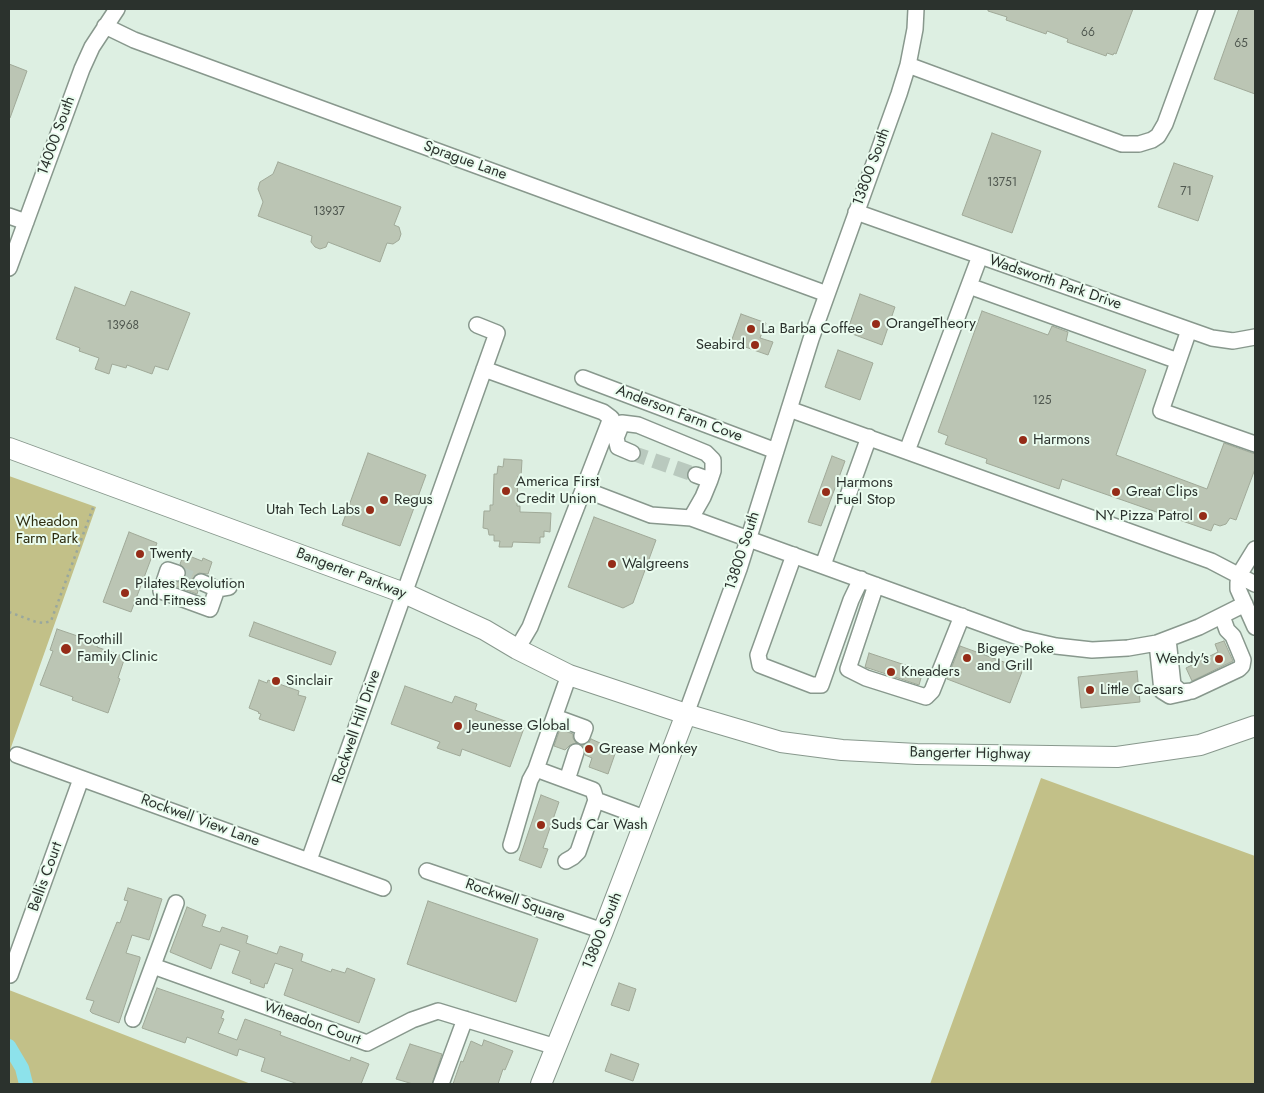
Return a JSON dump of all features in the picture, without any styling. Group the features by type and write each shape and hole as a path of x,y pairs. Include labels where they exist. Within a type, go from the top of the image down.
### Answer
{"main road":[{"name":"Bangerter Parkway","path":"9,448 404,593 485,630 517,650 569,676 686,714"},
{"name":"Bangerter Highway","path":"686,714 781,742 842,750 1117,758 1200,745 1255,726"},
{"name":"13800 South","path":"541,1084 647,819 686,714"}],"street":[{"name":"14000 South","path":"9,268 82,69 92,47 117,9"},
{"name":"13800 South","path":"686,714 739,569 827,294 908,65 915,30 916,9"},
{"path":"908,65 1122,144 1139,144 1158,136 1165,124 1207,9"},
{"name":"Sprague Lane","path":"105,26 134,40 827,294"},
{"name":"Wadsworth Park Drive","path":"856,212 1189,330 1221,340 1233,341 1255,337"},
{"path":"9,216 26,222"},
{"path":"907,451 980,256"},
{"path":"969,286 1178,361"},
{"name":"Rockwell Hill Drive","path":"309,860 497,333 477,325"},
{"path":"1189,330 1161,411 1255,444"},
{"path":"484,369 603,412 616,420 638,425 706,453 713,460 713,470 703,478 704,497 691,518"},
{"name":"Anderson Farm Cove","path":"583,378 776,451"},
{"path":"789,409 1211,561 1255,584"},
{"path":"616,420 618,447 632,453"},
{"path":"517,650 530,627 583,489 616,420"},
{"path":"823,565 869,437"},
{"path":"583,489 652,515 691,518 1021,638 1056,646 1092,650 1128,648 1163,641 1245,604"},
{"path":"1255,549 1239,575 1238,589 1255,627"},
{"path":"794,555 758,655 760,665 812,684 821,686 861,579"},
{"path":"177,574 168,570 161,591 210,609 223,588 201,582"},
{"path":"876,585 848,669 866,678 926,697 932,691 962,616"},
{"path":"1163,641 1173,685 1181,692 1192,691 1242,666 1243,660 1233,636 1227,630 1222,616"},
{"path":"511,845 530,780 536,769 569,676"},
{"path":"554,717 585,728 582,736"},
{"path":"567,780 576,752"},
{"name":"Rockwell View Lane","path":"17,755 383,888"},
{"path":"536,769 594,790 596,800 578,852 573,858 566,861"},
{"name":"Bellis Court","path":"10,975 82,779"},
{"path":"596,800 647,819"},
{"name":"Rockwell Square","path":"427,871 603,931"},
{"path":"133,1019 176,903"},
{"name":"Wheadon Court","path":"153,966 367,1044 412,1020 438,1011 556,1047"},
{"path":"441,1084 465,1019"}],"path":[{"path":"9,612 36,622 44,623 51,621 94,505"}],"green space":[{"name":"Wheadon Farm Park","path":"9,476 96,507 9,753"},
{"path":"1041,778 1255,856 1255,1084 930,1084"},
{"path":"9,990 251,1084 9,1084"}],"building":[{"path":"988,9 1133,9 1116,54 1107,53 1106,56 1067,42 1068,39 1047,31 1046,34 1006,20 1007,17 988,11"},
{"path":"1239,9 1255,9 1255,94 1214,79"},
{"path":"9,64 27,71 10,118 9,117"},
{"path":"992,133 1041,151 1012,233 962,215"},
{"path":"278,162 401,207 394,225 399,227 401,234 399,240 393,244 387,243 380,262 328,242 326,247 320,249 311,242 312,236 258,216 263,202 258,189 260,182 273,174"},
{"path":"1174,163 1213,176 1198,221 1158,207"},
{"path":"75,287 125,306 131,291 190,313 168,370 155,366 152,374 127,365 126,368 112,364 109,374 95,369 99,358 79,351 80,348 56,339"},
{"path":"860,294 895,307 882,345 847,332"},
{"path":"982,311 1048,335 1052,326 1068,332 1066,341 1146,370 1116,455 1207,489 1224,443 1255,454 1255,469 1236,520 1230,518 1226,524 1220,526 1214,524 1211,531 1062,479 1059,489 986,463 987,459 945,444 948,436 938,432"},
{"path":"741,314 766,323 760,338 773,342 768,355 731,342"},
{"path":"838,350 873,363 860,400 825,387"},
{"name":"Regus","path":"368,453 426,475 400,546 342,525"},
{"name":"Harmons Fuel Stop","path":"832,456 845,461 821,526 808,522"},
{"name":"America First Credit Union","path":"504,459 522,460 521,477 518,476 517,506 520,506 520,512 551,513 550,532 544,531 544,537 540,537 540,543 513,542 512,547 499,547 500,541 494,541 494,535 489,535 488,529 483,528 484,511 490,511 490,505 493,505 494,474 497,474 498,466 503,467"},
{"name":"Walgreens","path":"594,517 656,540 633,603 623,608 568,587"},
{"path":"129,532 157,543 131,612 103,602"},
{"path":"184,554 202,561 203,558 212,562 208,574 199,573 193,578 192,584 198,591 197,594 173,585 174,582 179,582 186,576 186,571 180,564"},
{"path":"254,622 336,652 331,665 249,636"},
{"path":"57,629 98,643 97,647 125,657 118,678 120,679 108,713 72,700 73,697 40,685 53,651 50,650"},
{"name":"Wendy's","path":"1224,641 1233,661 1192,681 1186,668 1218,652 1215,644"},
{"path":"960,646 1023,669 1010,703 947,679"},
{"path":"869,653 923,671 919,685 865,667"},
{"path":"1137,671 1140,702 1081,708 1078,677"},
{"path":"259,680 267,683 268,680 299,691 298,695 306,697 294,731 259,719 261,714 249,708"},
{"name":"Jeunesse Global","path":"405,686 452,703 455,696 477,704 475,710 524,728 510,767 462,749 460,756 437,748 440,742 391,724"},
{"path":"560,729 573,734 576,743 570,745 565,750 554,746"},
{"path":"591,739 600,743 599,745 616,751 608,774 589,767 592,758 585,755 582,745 588,744"},
{"name":"Suds Car Wash","path":"541,795 559,802 543,848 548,849 541,868 519,860"},
{"path":"128,888 162,899 149,940 132,935 126,953 140,957 140,959 119,1023 92,1013 90,1011 94,1001 86,999 117,922 120,923 128,901 124,900"},
{"path":"428,901 538,939 516,1002 407,964"},
{"path":"187,907 206,915 202,926 220,932 222,927 248,936 246,943 277,954 280,946 303,954 301,961 331,972 332,969 345,973 347,968 375,979 359,1023 284,995 293,969 275,963 264,988 250,983 251,980 232,973 240,951 220,944 211,969 170,952"},
{"path":"619,983 636,989 629,1011 611,1005"},
{"path":"157,988 224,1011 221,1018 224,1019 218,1033 237,1040 245,1019 281,1032 280,1035 350,1061 351,1057 369,1064 361,1084 298,1084 261,1071 265,1058 239,1049 237,1056 187,1037 185,1043 142,1028"},
{"path":"484,1040 513,1051 505,1070 503,1069 498,1084 453,1084 461,1061 463,1062 471,1041 482,1046"},
{"path":"410,1044 442,1054 432,1084 413,1084 396,1079"},
{"path":"611,1054 639,1064 633,1081 605,1071"}],"waterway":[{"path":"9,1046 22,1068 26,1084"}],"tunnel":[{"path":"632,453 696,475"},
{"path":"177,573 201,582"}],"place":[{"name":"OrangeTheory","path":"876,324"},
{"name":"La Barba Coffee","path":"751,329"},
{"name":"Seabird","path":"755,345"},
{"name":"Harmons","path":"1023,440"},
{"name":"America First Credit Union","path":"506,491"},
{"name":"Harmons Fuel Stop","path":"826,492"},
{"name":"Great Clips","path":"1116,492"},
{"name":"Regus","path":"384,500"},
{"name":"Utah Tech Labs","path":"370,510"},
{"name":"NY Pizza Patrol","path":"1203,516"},
{"name":"Twenty","path":"140,554"},
{"name":"Walgreens","path":"612,564"},
{"name":"Pilates Revolution and Fitness","path":"125,593"},
{"name":"Foothill Family Clinic","path":"66,649"},
{"name":"Bigeye Poke and Grill","path":"967,658"},
{"name":"Wendy's","path":"1219,659"},
{"name":"Kneaders","path":"891,672"},
{"name":"Sinclair","path":"276,681"},
{"name":"Little Caesars","path":"1090,690"},
{"name":"Jeunesse Global","path":"458,726"},
{"name":"Grease Monkey","path":"589,749"},
{"name":"Suds Car Wash","path":"541,825"}]}
